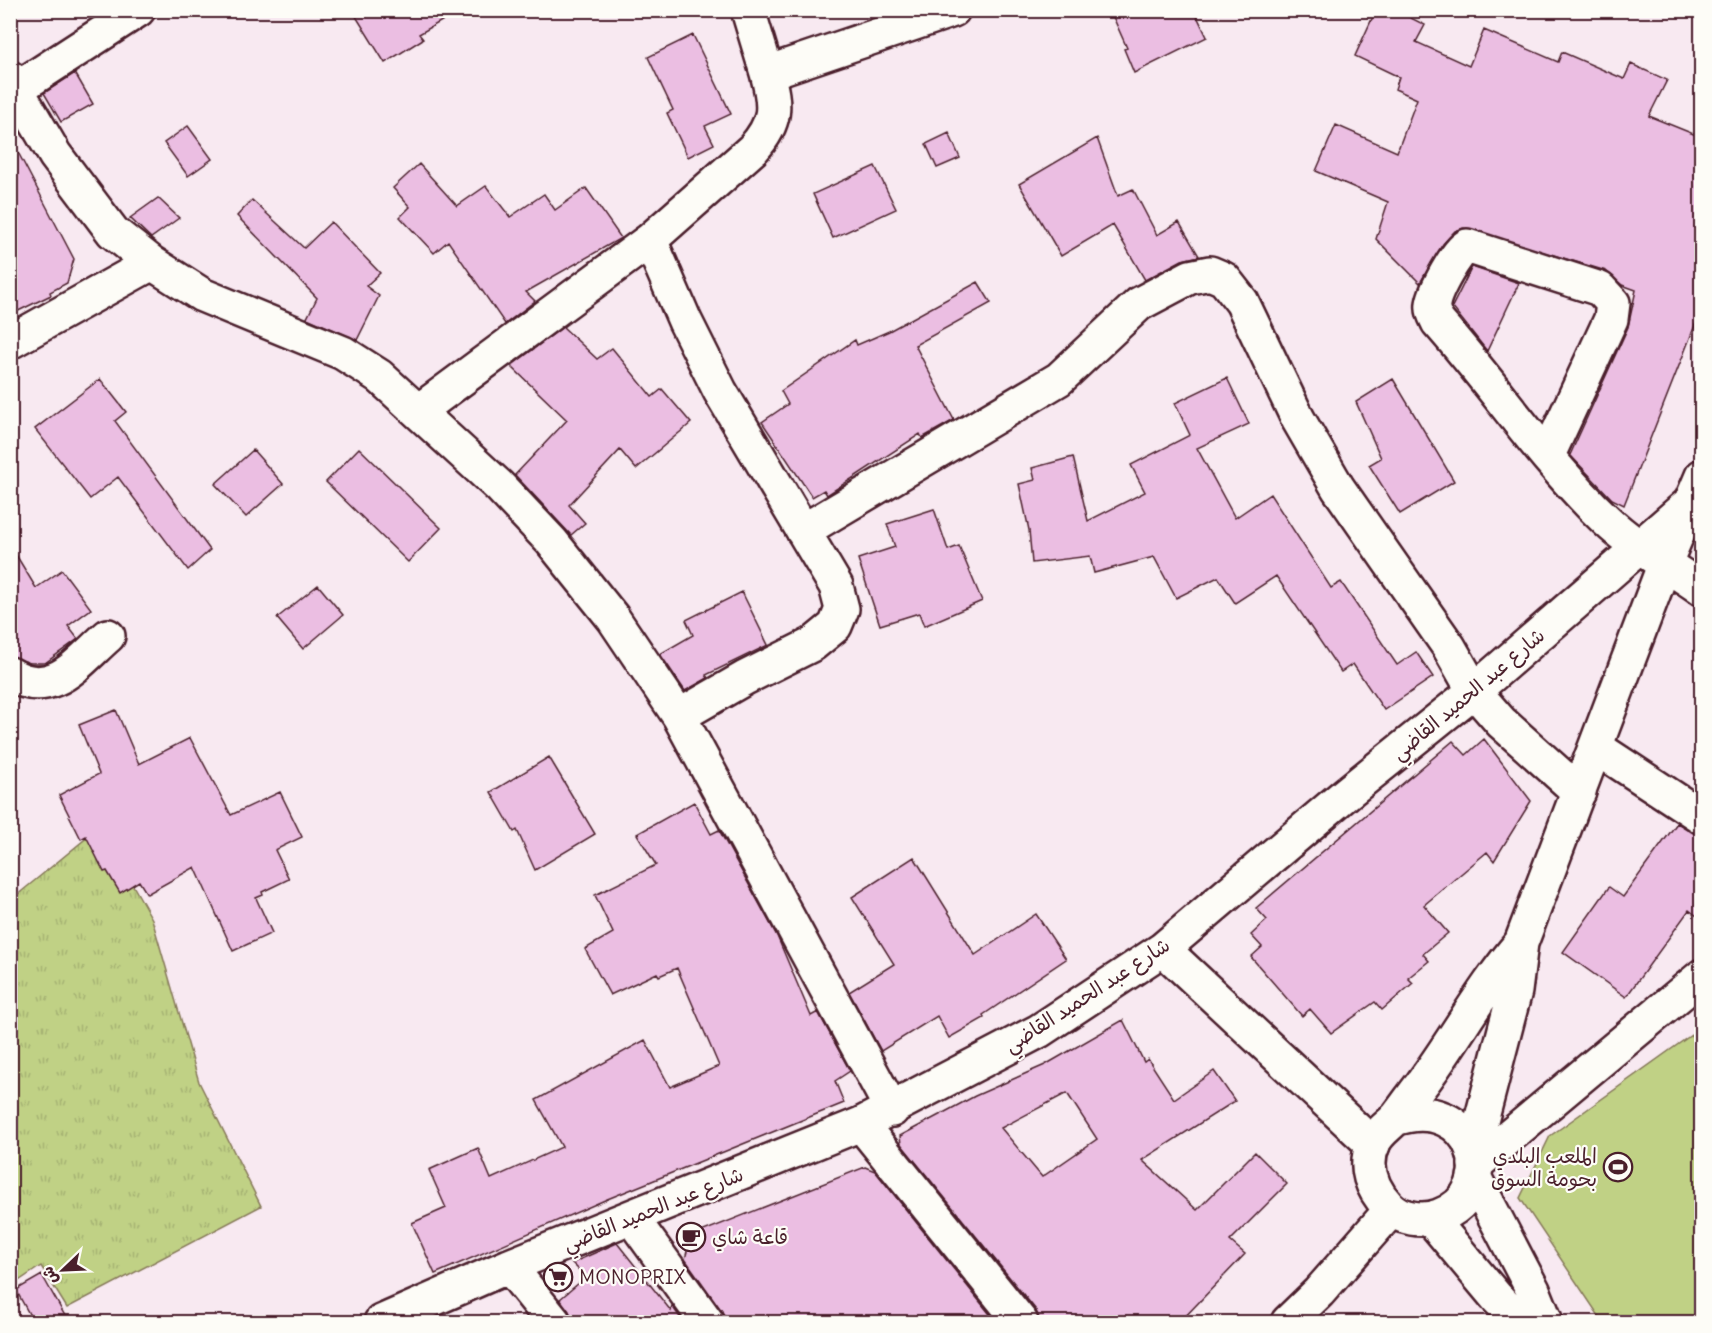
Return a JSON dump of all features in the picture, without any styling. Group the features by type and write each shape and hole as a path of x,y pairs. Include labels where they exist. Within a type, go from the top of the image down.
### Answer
{"street":[{"path":"138,10 14,83 55,155 113,232 152,263 202,295 343,353 379,376 420,410 499,486 552,542 613,618 679,716 892,1110"},
{"path":"420,410 650,240 753,149 767,133 774,101 748,10"},
{"path":"767,73 953,10"},
{"path":"650,240 685,321 720,391 836,586 842,609 835,626 813,644 745,678 679,716"},
{"path":"1548,455 1611,319 1613,303 1600,289 1467,246 1455,259 1435,296 1433,313 1548,455 1605,520 1652,556 1701,589"},
{"path":"10,342 152,263"},
{"path":"802,531 1049,386 1138,303 1190,277 1210,273 1224,279 1242,302 1298,419 1338,488 1449,647 1474,691 1501,722 1579,792"},
{"path":"1521,943 1497,971 1439,1060 1395,1119 1382,1130 1373,1145 1368,1168 1375,1192 1391,1210 1410,1218 1431,1219 1451,1211 1466,1197 1515,991 1521,943 1597,748 1652,556 1696,489"},
{"name":"شارع عبد الحميد القاضي","path":"381,1323 509,1266 861,1124 892,1110 1039,1031 1163,949 1347,794 1474,691 1652,556"},
{"path":"10,674 25,683 44,685 57,680 108,636"},
{"path":"1597,748 1699,808"},
{"path":"1163,949 1373,1145"},
{"path":"1474,1165 1701,976"},
{"path":"1395,1119 1414,1113 1433,1114 1451,1121 1465,1134 1474,1165 1533,1290 1546,1323"},
{"path":"861,1124 1021,1323"},
{"path":"1288,1323 1391,1210"},
{"path":"631,1217 707,1323"},
{"path":"1431,1219 1521,1323"},
{"path":"509,1266 554,1323"}],"green space":[{"path":"100,827 152,919 199,1082 261,1206 67,1308 41,1266 11,1286 11,900"},
{"name":"الملعب البلدي بحومة السوق","path":"1701,1028 1701,1322 1603,1322 1520,1198 1550,1136"}],"building":[{"path":"352,10 461,10 419,34 423,39 385,63"},
{"path":"1110,10 1194,10 1207,37 1134,73 1124,49 1127,48"},
{"path":"1376,10 1395,10 1425,25 1416,42 1469,66 1484,30 1558,62 1562,52 1624,79 1631,64 1667,80 1649,116 1701,137 1701,310 1624,505 1612,499 1570,455 1628,327 1636,290 1622,285 1606,271 1464,228 1455,231 1443,244 1420,283 1376,239 1388,202 1316,171 1336,125 1397,152 1417,99 1395,89 1399,77 1355,56"},
{"path":"693,35 731,114 705,126 714,144 688,157 667,113 673,110 648,57"},
{"path":"75,73 93,104 61,122 44,93"},
{"path":"188,126 212,159 188,176 164,143"},
{"path":"949,133 960,158 937,168 926,144"},
{"path":"10,137 74,259 67,283 50,292 51,295 10,315"},
{"path":"1097,138 1118,196 1133,189 1157,235 1179,222 1199,256 1182,260 1145,280 1113,225 1061,256 1019,184"},
{"path":"419,164 457,206 486,186 510,217 544,194 555,210 586,188 621,238 526,292 535,301 505,324 448,241 434,253 400,217 410,207 393,188"},
{"path":"875,166 896,209 833,238 813,194"},
{"path":"158,198 179,218 151,238 130,218"},
{"path":"252,200 304,248 331,222 380,273 366,286 379,296 357,340 307,318 317,298 237,216"},
{"path":"1472,267 1519,283 1487,351 1452,307"},
{"path":"978,282 991,303 915,345 954,420 922,438 920,434 827,495 824,490 812,497 762,422 788,404 781,391 855,340 857,345 889,331"},
{"path":"563,327 597,359 612,348 652,397 662,389 691,423 636,469 620,450 569,505 585,523 571,535 515,475 567,420 511,366"},
{"path":"1227,378 1249,424 1197,448 1235,518 1270,494 1331,588 1341,582 1397,665 1416,652 1433,677 1384,710 1353,664 1341,672 1276,576 1235,603 1218,577 1176,598 1154,557 1094,573 1090,556 1032,563 1029,530 1019,484 1035,480 1032,468 1073,457 1088,521 1145,492 1131,465 1190,435 1175,403"},
{"path":"100,379 126,412 115,421 210,550 188,570 118,477 90,499 35,429"},
{"path":"1393,379 1454,481 1400,514 1369,465 1381,458 1356,402"},
{"path":"359,448 441,528 408,562 326,482"},
{"path":"253,450 283,484 246,517 215,484"},
{"path":"934,509 948,550 959,546 982,601 924,626 919,613 880,625 858,559 895,547 887,524"},
{"path":"10,545 36,588 62,570 91,609 68,626 78,639 45,663 30,663 10,656"},
{"path":"318,585 343,615 303,649 277,618"},
{"path":"742,592 768,645 706,675 708,678 685,691 660,654 693,635 686,620"},
{"path":"116,710 139,764 190,738 231,815 280,792 302,837 275,850 289,879 262,892 263,895 256,898 272,933 233,951 195,867 147,894 139,881 120,893 107,871 104,872 86,836 81,839 59,795 99,774 79,725"},
{"path":"1484,739 1531,801 1494,861 1487,852 1424,905 1448,933 1423,954 1429,961 1408,978 1413,983 1382,1010 1375,1002 1331,1033 1310,1009 1302,1016 1251,957 1262,947 1251,935 1267,920 1256,908 1453,741 1466,755"},
{"path":"549,757 595,834 535,870 517,830 514,832 491,792"},
{"path":"694,802 711,834 719,830 777,936 811,1016 818,1012 850,1071 835,1081 844,1103 605,1200 435,1274 412,1223 446,1208 429,1170 478,1148 491,1179 562,1147 536,1100 645,1040 670,1087 719,1066 677,968 659,976 657,973 610,995 585,949 613,933 595,895 656,865 637,834"},
{"path":"1677,823 1701,836 1701,919 1689,910 1626,997 1563,952 1609,887 1623,897"},
{"path":"914,857 975,955 1036,914 1066,959 983,1015 984,1018 949,1038 937,1016 881,1051 849,992 894,964 852,897"},
{"path":"1123,1020 1144,1062 1148,1059 1174,1099 1214,1071 1235,1101 1142,1160 1197,1210 1255,1152 1287,1184 1230,1241 1245,1254 1179,1323 1039,1323 1036,1310 901,1144 900,1136 975,1096 1045,1065","holes":["1067,1093 1097,1139 1042,1177 1001,1128"]},
{"path":"865,1167 875,1171 997,1323 725,1323 722,1311 685,1259 691,1236"},
{"path":"617,1243 671,1311 672,1306 684,1323 572,1323 569,1311 560,1299 586,1277 572,1263"},
{"path":"42,1275 69,1323 34,1323 16,1290"}],"place":[{"name":"الملعب البلدي بحومة السوق","path":"1618,1167"},
{"name":"قاعة شاي","path":"691,1237"},
{"name":"MONOPRIX","path":"558,1277"}]}
